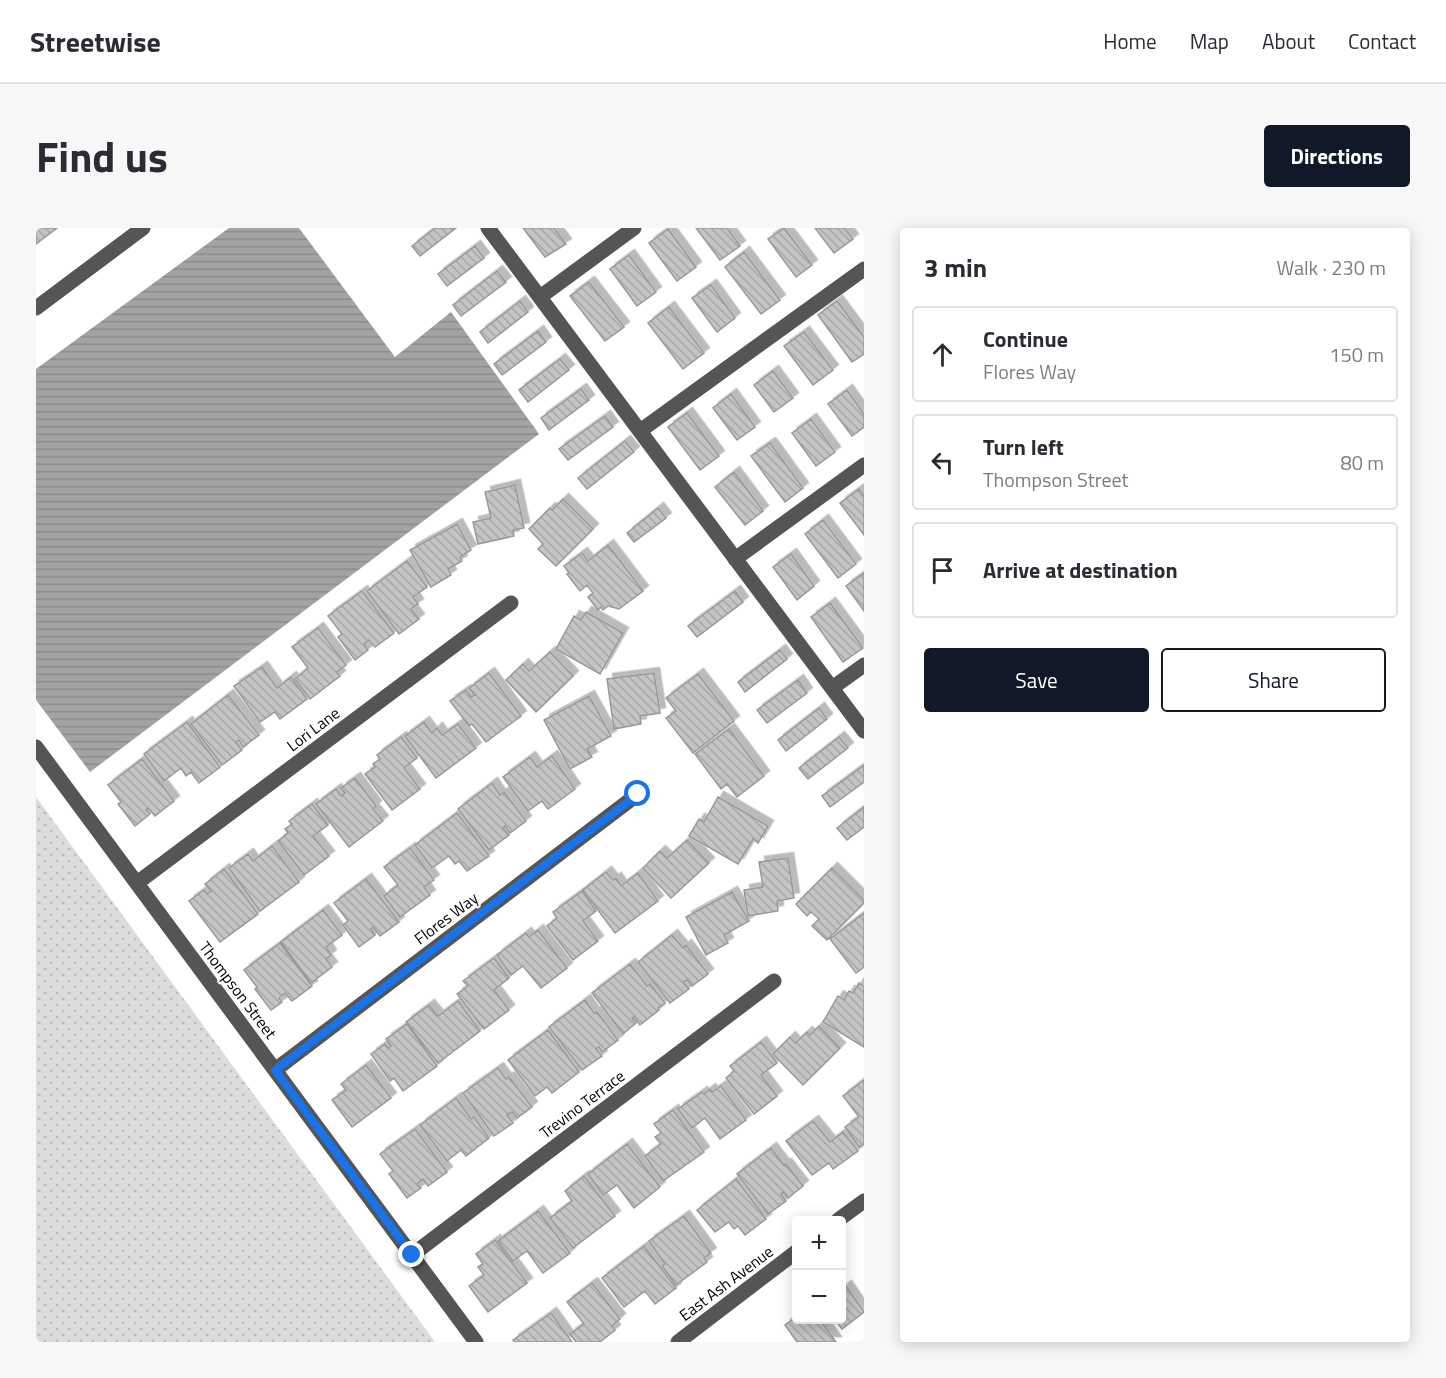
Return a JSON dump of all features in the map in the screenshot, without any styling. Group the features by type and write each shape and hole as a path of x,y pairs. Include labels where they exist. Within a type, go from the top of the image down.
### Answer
{"street":[{"path":"36,308 143,228"},
{"path":"488,228 864,731"},
{"path":"540,297 634,228"},
{"path":"640,431 864,269"},
{"path":"735,559 864,465"},
{"name":"Lori Lane","path":"136,883 511,603"},
{"path":"832,688 864,665"},
{"name":"Thompson Street","path":"36,747 476,1342"},
{"name":"Flores Way","path":"275,1070 638,794"},
{"name":"Trevino Terrace","path":"412,1255 774,981"},
{"path":"844,1216 864,1201"},
{"name":"East Ash Avenue","path":"678,1342 792,1255"}],"shaded area":[{"path":"229,228 299,228 395,357 451,312 539,434 90,772 36,700 36,369"},
{"path":"36,797 435,1342 36,1342"}],"building":[{"path":"36,228 57,228 36,244"},
{"path":"435,228 456,228 420,256 412,246"},
{"path":"523,228 554,228 566,244 545,257"},
{"path":"696,228 727,228 740,246 720,260"},
{"path":"784,228 812,265 796,277 768,239"},
{"path":"815,228 844,228 853,239 834,253"},
{"path":"668,229 696,267 677,281 649,243"},
{"path":"475,246 484,258 447,286 438,274"},
{"path":"744,252 780,300 761,314 725,267"},
{"path":"629,255 656,292 637,306 610,269"},
{"path":"497,271 506,282 461,316 453,305"},
{"path":"589,282 624,327 605,341 570,296"},
{"path":"711,285 735,318 717,332 692,298"},
{"path":"520,301 528,312 488,343 480,332"},
{"path":"837,301 864,337 864,354 852,362 818,315"},
{"path":"669,307 704,353 683,369 648,323"},
{"path":"538,331 546,342 502,375 494,364"},
{"path":"804,332 833,370 813,385 784,346"},
{"path":"560,359 569,370 528,402 519,390"},
{"path":"773,371 793,398 774,412 754,385"},
{"path":"581,389 589,400 549,430 541,418"},
{"path":"847,390 864,414 864,427 852,436 828,404"},
{"path":"731,394 755,427 737,440 713,408"},
{"path":"687,413 719,456 700,470 668,427"},
{"path":"605,416 613,427 568,460 559,449"},
{"path":"811,419 835,452 816,466 792,433"},
{"path":"625,441 634,452 587,489 578,478"},
{"path":"770,443 803,488 785,502 751,456"},
{"path":"734,472 763,511 745,525 715,487"},
{"path":"515,485 524,528 513,530 514,536 478,544 473,522 491,518 485,492"},
{"path":"859,489 864,496 864,535 840,503"},
{"path":"563,499 593,529 556,566 538,549 543,544 529,529 550,508 552,510"},
{"path":"658,508 666,518 634,542 627,533"},
{"path":"823,520 856,564 838,578 805,534"},
{"path":"457,524 471,550 460,557 462,561 448,569 451,575 431,587 410,550"},
{"path":"608,545 643,591 619,609 608,606 603,610 601,607 598,610 588,597 593,593 587,585 580,591 564,566 582,553 588,561"},
{"path":"791,554 814,586 797,600 773,567"},
{"path":"407,561 427,587 413,597 418,604 411,609 419,619 399,634 367,591"},
{"path":"864,573 864,611 846,586"},
{"path":"362,591 394,633 375,647 369,640 364,644 368,650 355,660 338,637 342,634 328,616"},
{"path":"735,591 743,602 697,637 688,626"},
{"path":"830,603 863,648 843,662 811,617"},
{"path":"586,612 623,633 600,674 556,649 574,616 581,620"},
{"path":"318,628 346,665 337,672 340,676 310,699 295,679 308,668 292,647"},
{"path":"780,650 787,659 745,692 738,682"},
{"path":"550,652 573,676 536,712 506,680 523,664 529,671"},
{"path":"262,667 277,688 291,677 307,699 280,719 275,712 260,722 234,686"},
{"path":"489,673 521,716 486,742 472,724 469,726 450,701 466,690 471,697 475,695 469,688"},
{"path":"654,673 660,713 640,716 641,724 614,729 607,679"},
{"path":"698,674 734,721 693,753 666,718 676,711 666,698"},
{"path":"798,680 807,693 767,723 757,710"},
{"path":"228,695 259,735 243,747 239,740 236,742 242,750 222,765 191,724"},
{"path":"589,696 611,736 587,749 592,757 570,769 544,720"},
{"path":"819,708 827,719 786,751 778,740"},
{"path":"187,722 220,767 199,783 191,772 186,776 181,768 164,781 144,754"},
{"path":"424,722 432,733 437,728 442,735 458,724 476,748 436,778 405,736"},
{"path":"729,729 764,776 737,797 727,784 721,789 695,754"},
{"path":"401,737 417,758 404,768 420,789 392,810 365,774 375,767 373,764 380,759 377,755"},
{"path":"839,737 848,748 808,779 799,768"},
{"path":"552,756 575,789 548,809 542,801 528,811 503,777 530,757 537,767"},
{"path":"142,759 174,801 155,816 148,808 146,810 150,814 135,826 118,804 121,802 108,785"},
{"path":"864,765 864,782 830,807 822,796"},
{"path":"355,778 376,806 373,809 383,821 349,847 316,804 336,789 341,796 345,793 341,788"},
{"path":"492,783 500,795 504,792 526,821 510,833 505,826 503,828 509,835 489,850 458,809"},
{"path":"718,797 768,826 758,843 753,839 738,864 689,836 699,819 704,822"},
{"path":"312,804 328,825 313,836 329,856 304,875 278,841 288,833 285,829 292,824 289,821"},
{"path":"864,807 864,827 847,840 837,828"},
{"path":"457,813 489,856 467,871 459,861 455,864 449,856 432,868 415,845"},
{"path":"687,840 709,863 671,898 643,868 660,851 667,858"},
{"path":"272,846 299,882 260,911 229,868 248,854 253,861"},
{"path":"410,848 434,880 424,887 430,895 400,917 384,896 398,885 384,867"},
{"path":"788,858 794,898 777,901 778,911 748,916 744,890 763,887 759,862"},
{"path":"832,868 864,900 864,903 827,940 812,926 819,919 811,912 807,916 796,904"},
{"path":"224,869 258,914 220,942 189,901 204,890 207,894 211,891 205,884"},
{"path":"606,872 613,880 616,878 621,886 638,873 658,901 615,933 583,890"},
{"path":"366,879 399,922 380,936 373,927 371,929 375,935 359,947 343,925 348,921 334,903"},
{"path":"582,891 596,911 583,921 598,941 573,960 547,926 557,918 553,912"},
{"path":"732,892 749,921 724,935 728,943 706,955 686,917"},
{"path":"323,910 342,935 326,947 331,955 326,959 332,967 311,983 281,942"},
{"path":"864,913 864,967 856,973 830,939"},
{"path":"538,930 567,968 541,988 523,966 511,975 497,955 526,933 529,937"},
{"path":"672,935 683,948 686,945 708,974 692,986 687,980 683,982 689,989 670,1003 638,962"},
{"path":"280,943 312,986 292,1001 285,993 279,998 282,1002 271,1010 244,970"},
{"path":"494,958 509,978 494,990 509,1010 484,1029 457,994 468,986 463,981"},
{"path":"630,964 647,986 650,984 665,1003 640,1025 634,1017 632,1018 636,1023 623,1034 592,993"},
{"path":"859,983 864,986 864,1047 823,1022 838,996 844,1000 849,991 853,993"},
{"path":"585,1000 618,1040 602,1052 599,1047 596,1049 602,1056 582,1070 549,1027"},
{"path":"458,1001 480,1031 438,1063 406,1022 429,1005 438,1016"},
{"path":"407,1024 437,1066 403,1091 394,1078 390,1081 371,1054 385,1044 388,1048 391,1046 386,1039"},
{"path":"819,1026 840,1048 803,1085 773,1054 790,1037 795,1043 807,1032 810,1035"},
{"path":"548,1030 579,1072 552,1093 547,1087 535,1096 508,1060"},
{"path":"761,1042 777,1063 761,1075 777,1096 754,1114 726,1078 734,1071 730,1066"},
{"path":"366,1065 391,1098 352,1127 332,1100 346,1090 341,1084"},
{"path":"498,1068 506,1079 509,1077 532,1107 517,1118 512,1112 507,1115 513,1123 494,1136 463,1093"},
{"path":"864,1080 864,1144 859,1147 845,1127 859,1117 843,1096"},
{"path":"721,1086 746,1120 720,1139 705,1118 692,1128 678,1109 702,1092 704,1094 710,1089 712,1092"},
{"path":"456,1098 489,1138 466,1156 461,1150 447,1161 420,1125"},
{"path":"673,1110 704,1152 663,1181 645,1156 661,1144 655,1137 661,1133 654,1124"},
{"path":"813,1121 830,1142 843,1132 858,1151 833,1169 829,1163 812,1175 786,1141"},
{"path":"415,1129 447,1172 428,1186 423,1179 417,1184 421,1188 407,1198 389,1174 393,1171 380,1154"},
{"path":"627,1144 660,1187 634,1208 617,1185 603,1195 588,1174"},
{"path":"771,1148 803,1186 788,1198 783,1192 781,1194 786,1201 768,1214 737,1174"},
{"path":"584,1176 615,1216 573,1248 550,1218 572,1201 565,1191"},
{"path":"736,1179 766,1219 745,1235 738,1226 734,1229 729,1222 715,1232 697,1210"},
{"path":"538,1211 570,1253 543,1273 527,1251 513,1261 498,1241"},
{"path":"684,1216 711,1253 704,1258 707,1262 676,1285 662,1266 665,1264 649,1241"},
{"path":"495,1240 527,1283 488,1312 469,1286 484,1275 478,1267 483,1264 476,1254"},
{"path":"644,1246 676,1288 655,1304 645,1291 624,1307 602,1278"},
{"path":"592,1283 620,1319 612,1326 615,1330 600,1342 576,1342 570,1334 584,1324 567,1302"},
{"path":"846,1286 864,1312 842,1329 838,1324 846,1324"},
{"path":"551,1313 572,1342 515,1342 513,1340"},
{"path":"792,1320 792,1324 823,1324 836,1342 797,1342 785,1325"}],"route":[{"path":"412,1255 275,1070 638,794"}]}
